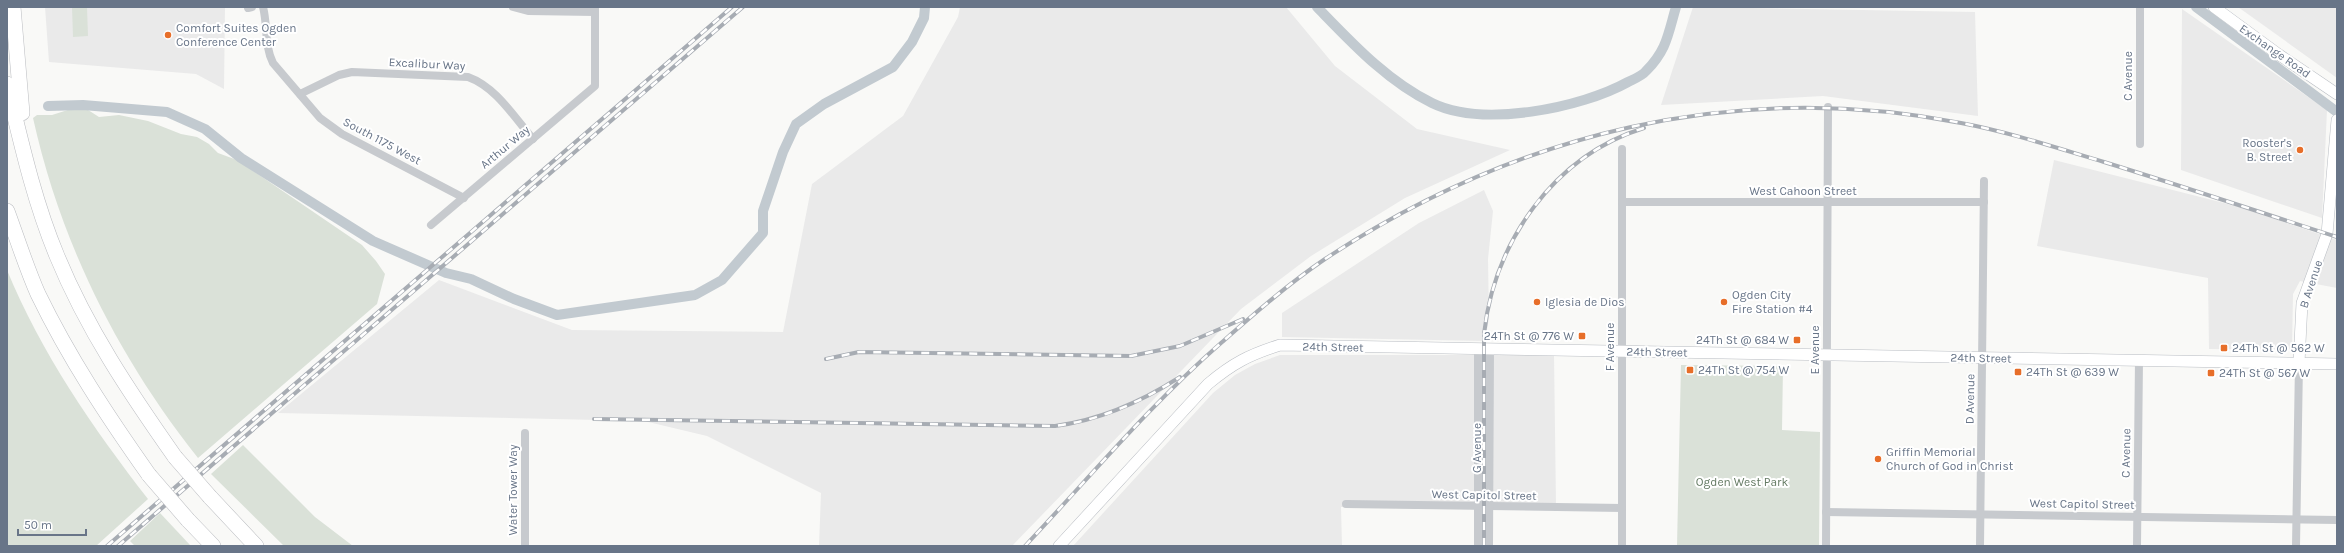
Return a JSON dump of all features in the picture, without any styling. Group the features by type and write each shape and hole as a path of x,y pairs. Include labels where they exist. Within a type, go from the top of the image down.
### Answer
{"highway":[{"path":"13,7 26,164"},
{"path":"7,84 26,164 57,256 88,322 127,390 175,457 256,546"},
{"path":"7,211 38,292 69,352 108,417 149,476 213,546"}],"main road":[{"name":"Exchange Road","path":"2214,7 2278,54 2337,94"},
{"name":"B Avenue","path":"2299,363 2302,303 2327,234 2336,122"},
{"name":"24th Street","path":"1059,546 1208,384 1231,365 1250,355 1280,346 2337,364"}],"street":[{"name":"South 1175 West","path":"262,7 266,21 268,54 273,63 320,118 342,134 464,198"},
{"path":"513,7 528,11 595,9"},
{"name":"C Avenue","path":"2140,7 2140,144"},
{"name":"Arthur Way","path":"432,225 595,86 595,9"},
{"name":"Excalibur Way","path":"300,94 339,75 352,72 468,77 479,81 491,90 533,139"},
{"name":"E Avenue","path":"1826,546 1828,107"},
{"name":"F Avenue","path":"1622,149 1622,546"},
{"name":"D Avenue","path":"1980,546 1984,181"},
{"name":"West Cahoon Street","path":"1622,202 1984,202"},
{"name":"G Avenue","path":"1478,349 1478,546"},
{"name":"G Avenue","path":"1489,546 1490,349"},
{"name":"C Avenue","path":"2137,546 2139,360"},
{"name":"B Avenue","path":"2296,546 2299,363"},
{"name":"Water Tower Way","path":"525,433 525,546"},
{"name":"West Capitol Street","path":"1346,504 1622,508"},
{"name":"West Capitol Street","path":"1826,512 2337,520"}],"shaded area":[{"path":"45,7 225,7 224,89 196,74 49,62"},
{"path":"960,7 1286,7 1335,66 1417,129 1510,150 1405,198 1311,256 1241,309 1012,546 819,546 821,493 707,436 644,421 278,413 439,280 572,330 783,332 812,184 903,116 958,17"},
{"path":"1693,7 1975,12 1978,116 1823,96 1661,105"},
{"path":"2238,7 2337,7 2337,78"},
{"path":"2182,9 2327,110 2322,218 2181,170"},
{"path":"2054,160 2236,206 2337,240 2337,288 2300,281 2293,294 2292,350 2209,349 2208,278 2037,246"},
{"path":"1484,190 1493,211 1488,259 1489,318 1485,341 1282,337 1282,313 1419,223"},
{"path":"1280,355 1554,355 1556,505 1341,507 1342,546 1073,546 1213,393 1235,375 1255,364"}],"green space":[{"path":"72,7 87,7 88,36 73,37"},
{"path":"74,108 85,108 99,117 119,115 148,121 181,134 197,137 209,144 218,153 237,160 362,245 385,274 377,304 198,458 169,420 142,380 118,339 76,254 59,210 45,165 33,118 37,115 52,115"},
{"path":"7,270 36,331 52,360 88,417 148,499 96,546 7,546"},
{"name":"Ogden West Park","path":"1681,365 1783,366 1782,430 1820,432 1819,546 1677,546"},
{"path":"243,445 315,517 353,546 284,546 211,474"},
{"path":"160,513 192,546 135,546 130,541"}],"waterway":[{"path":"48,106 83,105 167,112 205,129 241,158 373,241 446,273 471,279 514,299 557,315 695,295 722,280 763,233 763,211 783,152 796,124 824,104 893,67 912,42 924,18 925,7"},
{"path":"1317,7 1371,60 1400,84 1432,103 1453,110 1478,114 1532,112 1559,107 1585,100 1640,76 1653,63 1663,49 1669,34 1676,7"},
{"path":"2196,7 2337,112"}],"railway":[{"path":"107,546 732,7"},
{"path":"118,546 743,7"},
{"path":"1025,546 1145,416 1195,366 1233,332 1325,259 1398,215 1473,178 1551,149 1630,127 1711,113 1793,108 1876,111 1961,123 2015,136 2104,162 2337,237"},
{"path":"1484,546 1484,334 1490,300 1500,267 1515,236 1534,207 1556,181 1582,159 1611,141 1644,128"},
{"path":"826,359 859,352 1131,356 1180,346 1243,319"},
{"path":"594,419 1055,426 1088,419 1120,409 1180,377"}],"place":[{"name":"Comfort Suites Ogden Conference Center","path":"168,35"},
{"name":"Rooster's B. Street","path":"2300,150"},
{"name":"Iglesia de Dios","path":"1537,302"},
{"name":"Ogden City Fire Station #4","path":"1724,302"},
{"name":"24Th St @ 776 W","path":"1582,336"},
{"name":"24Th St @ 684 W","path":"1797,340"},
{"name":"24Th St @ 562 W","path":"2224,348"},
{"name":"24Th St @ 754 W","path":"1690,370"},
{"name":"24Th St @ 639 W","path":"2018,372"},
{"name":"24Th St @ 567 W","path":"2211,373"},
{"name":"Griffin Memorial Church of God in Christ","path":"1878,459"}]}
